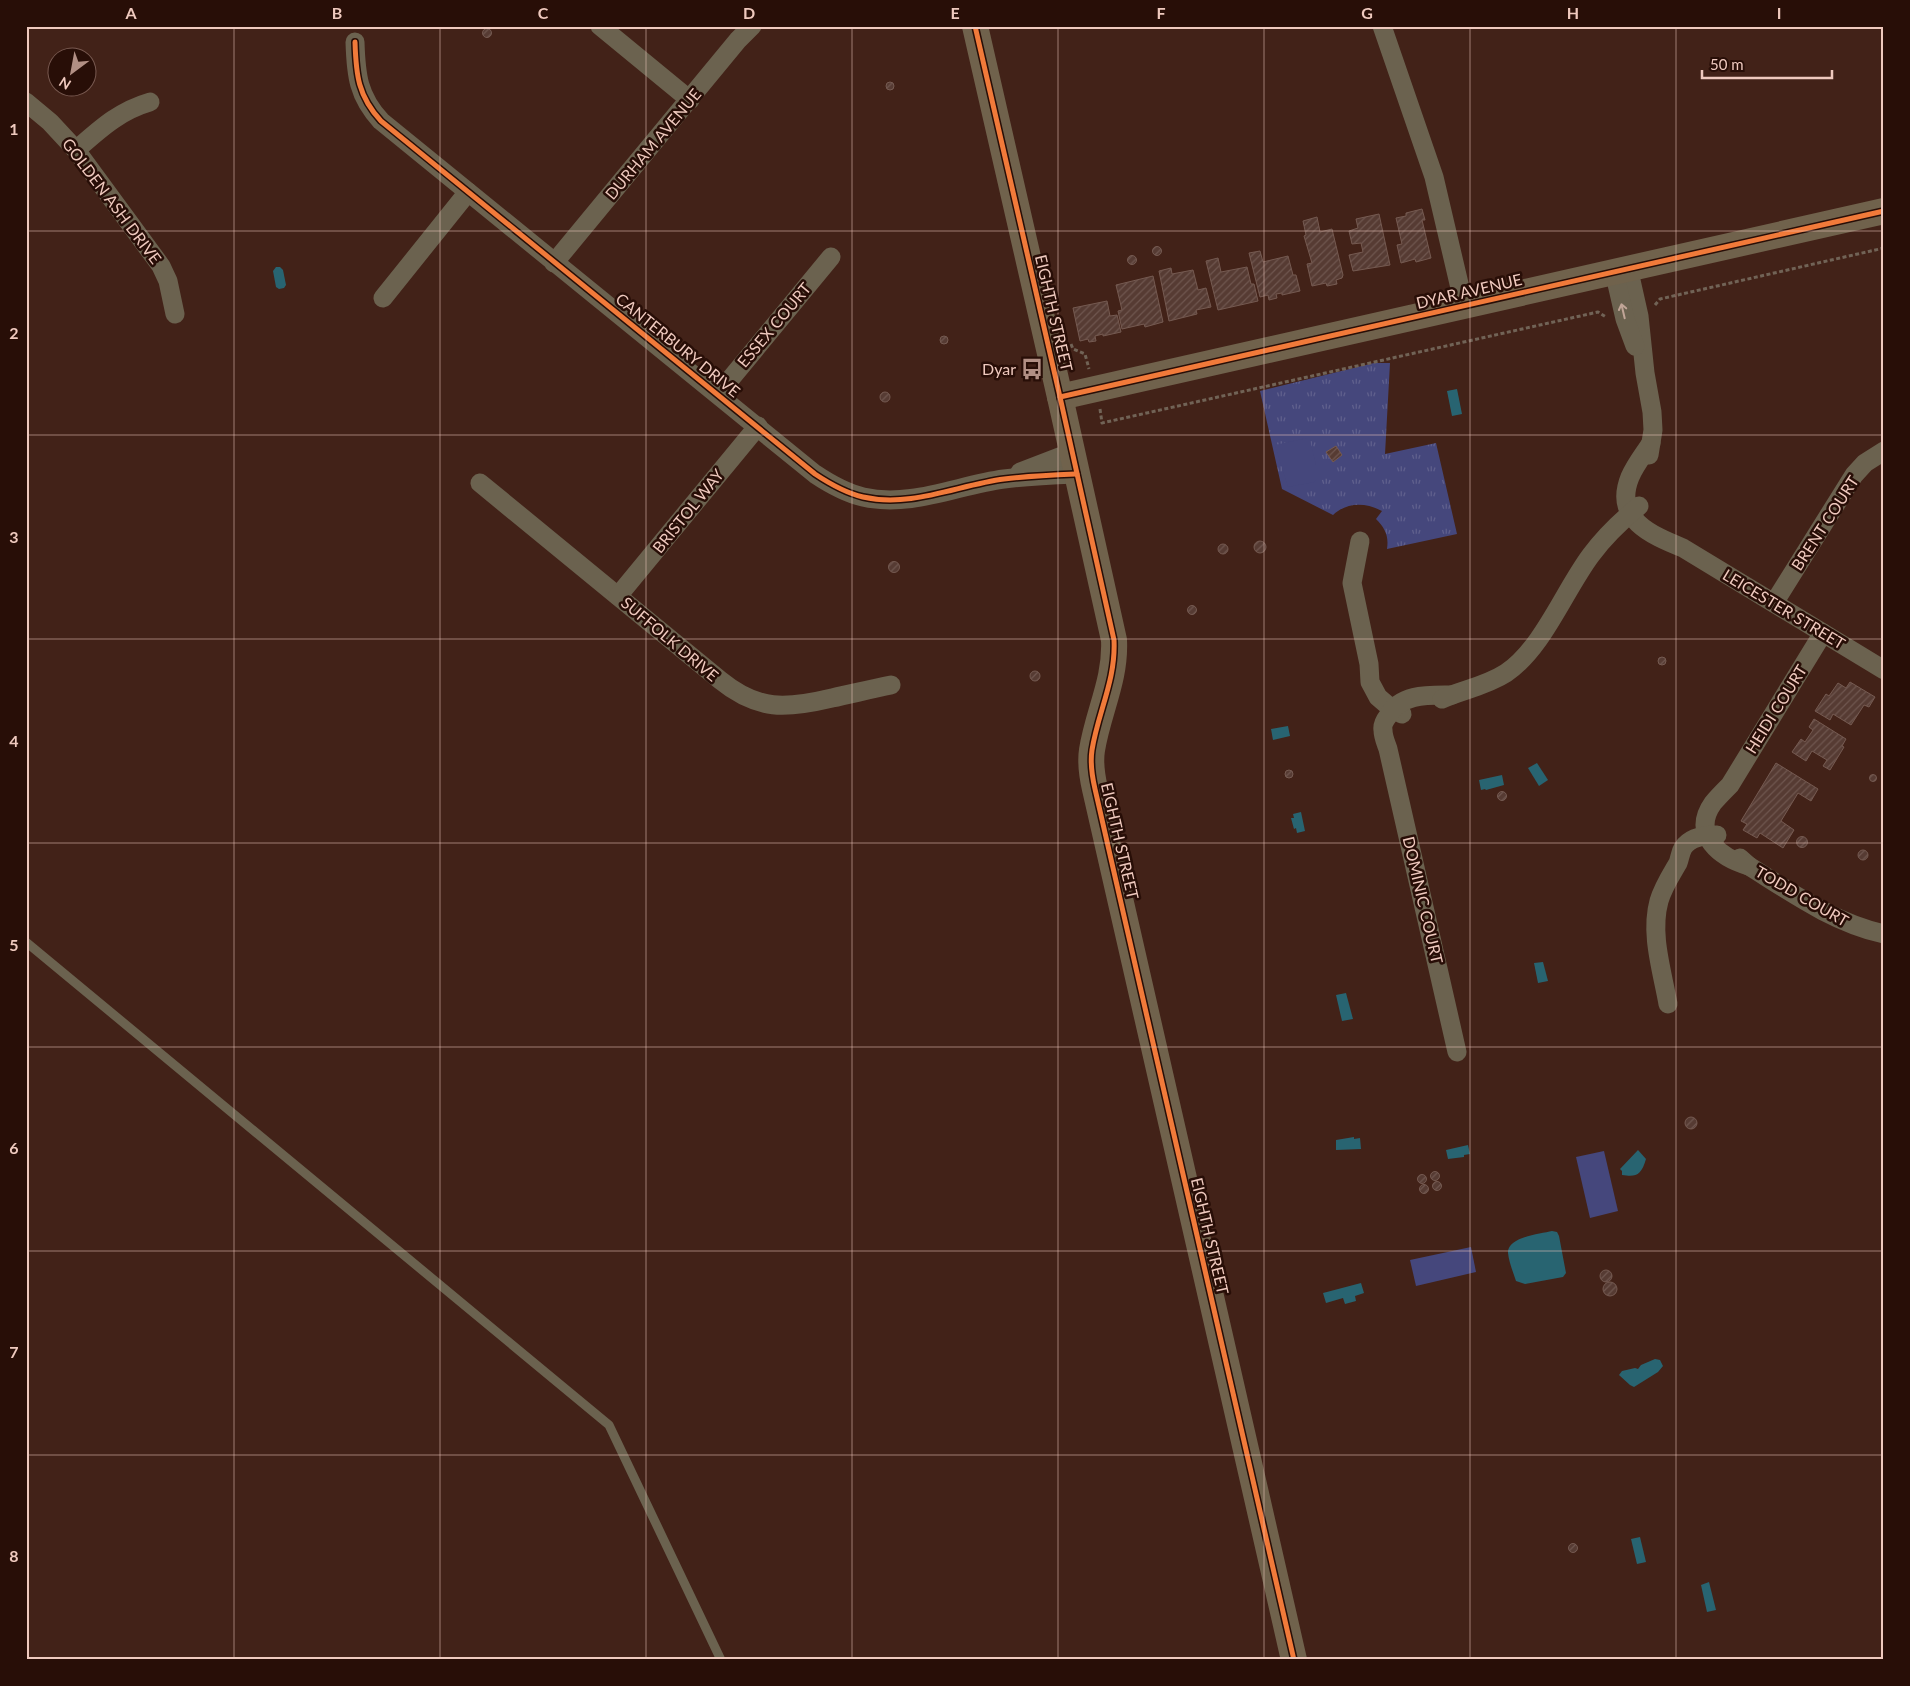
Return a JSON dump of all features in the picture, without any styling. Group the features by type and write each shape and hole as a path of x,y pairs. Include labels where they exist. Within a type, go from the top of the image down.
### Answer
{"street":[{"path":"600,26 690,100"},
{"name":"DURHAM AVENUE","path":"554,263 738,40 752,26"},
{"name":"EIGHTH STREET","path":"976,26 1114,640 1113,672 1092,752 1094,789 1294,1660"},
{"path":"1382,26 1434,177 1464,305"},
{"name":"CANTERBURY DRIVE","path":"355,42 358,81 362,95 371,110 381,121 815,474 846,492 882,500 904,499 1074,463"},
{"name":"GOLDEN ASH DRIVE","path":"26,102 50,122 76,150 161,266 168,281 175,314"},
{"path":"76,150 118,115 133,107 150,102"},
{"path":"383,298 468,192"},
{"name":"DYAR AVENUE","path":"1060,397 1884,211"},
{"name":"ESSEX COURT","path":"718,394 831,257"},
{"path":"1360,541 1352,583 1369,664 1380,685 1397,709 1430,705 1489,682 1505,674 1520,662 1533,646 1590,556 1632,508 1638,496 1640,484 1648,469 1652,412 1621,269"},
{"name":"BRISTOL WAY","path":"618,596 758,426"},
{"name":"BRENT COURT","path":"1774,603 1854,476 1865,463 1884,451"},
{"name":"SUFFOLK DRIVE","path":"480,483 727,686 747,698 766,704 786,706 807,704 891,685"},
{"name":"LEICESTER STREET","path":"1632,508 1651,520 1683,548 1884,670"},
{"name":"HEIDI COURT","path":"1711,837 1730,785 1823,633"},
{"name":"DOMINIC COURT","path":"1397,709 1388,749 1458,1052"},
{"path":"1668,1004 1657,943 1656,917 1665,886 1679,860 1711,837"},
{"name":"TODD COURT","path":"1711,837 1749,866 1826,913 1867,931 1884,934"}],"lane":[{"path":"26,942 608,1425 721,1660"}],"path":[{"path":"1069,336 1074,349 1085,354 1096,389 1102,423 1598,312 1610,319 1632,318 1652,313 1652,309 1660,299 1884,248"}],"green space":[{"path":"1374,363 1390,363 1385,454 1436,443 1457,534 1387,549 1386,532 1376,519 1382,511 1369,506 1356,505 1344,508 1333,515 1282,489 1260,391"},
{"path":"1307,438 1310,440 1316,465 1316,480 1288,487 1275,445"},
{"path":"1604,1151 1618,1211 1590,1218 1576,1157"},
{"path":"1471,1247 1476,1272 1416,1286 1410,1260"}],"shaded area":[{"path":"276,267 280,267 283,270 286,285 284,288 279,289 276,287 273,271"},
{"path":"1457,389 1462,414 1452,416 1447,391"},
{"path":"1288,726 1290,736 1273,740 1271,729"},
{"path":"1537,763 1548,780 1539,786 1528,768"},
{"path":"1502,775 1504,785 1481,790 1479,780"},
{"path":"1301,812 1305,831 1297,833 1291,818 1294,818 1293,814"},
{"path":"1543,962 1548,981 1538,983 1534,963"},
{"path":"1346,993 1353,1019 1342,1021 1336,995"},
{"path":"1354,1137 1354,1139 1360,1138 1361,1149 1336,1150 1336,1140"},
{"path":"1468,1145 1470,1154 1464,1155 1464,1157 1448,1159 1446,1150"},
{"path":"1638,1150 1646,1159 1642,1169 1637,1174 1631,1176 1622,1175 1620,1169"},
{"path":"1552,1231 1557,1232 1559,1236 1566,1273 1563,1277 1525,1284 1516,1281 1508,1253 1509,1248 1513,1243 1525,1237"},
{"path":"1361,1283 1364,1293 1355,1296 1356,1301 1345,1304 1343,1298 1326,1303 1323,1293"},
{"path":"1655,1359 1660,1360 1663,1366 1658,1372 1634,1387 1619,1375 1622,1371 1638,1369 1641,1365"},
{"path":"1640,1537 1646,1562 1637,1564 1631,1539"},
{"path":"1709,1582 1716,1610 1707,1612 1701,1585"}],"building":[{"path":"487,29 491,33 487,37 483,33"},
{"path":"890,82 894,86 890,90 886,86"},
{"path":"1422,209 1425,220 1422,220 1431,258 1416,262 1415,259 1401,263 1397,245 1402,244 1396,218"},
{"path":"1379,214 1390,265 1353,271 1349,255 1363,252 1361,243 1352,244 1349,231 1358,228 1356,219"},
{"path":"1317,217 1320,232 1332,229 1343,275 1342,278 1336,280 1337,284 1327,286 1326,283 1312,286 1307,264 1312,263 1304,236 1306,235 1303,221"},
{"path":"1157,246 1162,251 1157,256 1152,251"},
{"path":"1260,251 1263,262 1288,256 1300,291 1282,295 1282,293 1276,294 1277,298 1269,300 1268,295 1260,297 1249,253"},
{"path":"1132,255 1137,260 1132,265 1127,260"},
{"path":"1218,258 1221,272 1247,267 1258,301 1218,310 1206,261"},
{"path":"1171,268 1172,274 1193,270 1198,290 1206,288 1211,307 1196,310 1197,314 1169,321 1159,271"},
{"path":"1153,276 1163,322 1145,327 1144,324 1122,329 1118,311 1122,310 1116,285"},
{"path":"1107,301 1110,316 1117,315 1121,332 1095,336 1096,341 1089,342 1088,339 1080,341 1073,308"},
{"path":"944,336 948,340 944,344 940,340"},
{"path":"885,392 890,397 885,402 880,397"},
{"path":"1336,446 1342,455 1333,462 1326,452"},
{"path":"1260,541 1266,547 1260,553 1254,547"},
{"path":"1223,544 1228,549 1223,554 1218,549"},
{"path":"894,561 900,567 894,573 888,567"},
{"path":"1192,606 1196,610 1192,614 1188,610"},
{"path":"1662,657 1666,661 1662,665 1658,661"},
{"path":"1033,671 1037,671 1040,676 1039,680 1033,681 1030,678 1030,674"},
{"path":"1850,682 1875,697 1869,707 1864,705 1851,725 1833,714 1830,720 1815,711 1826,694 1829,696 1838,683 1846,688"},
{"path":"1814,719 1846,739 1842,746 1844,747 1830,770 1823,766 1827,760 1812,751 1806,761 1792,752 1801,739 1805,742 1813,730 1809,727"},
{"path":"1776,763 1818,789 1811,801 1798,793 1781,821 1794,830 1783,848 1760,833 1757,838 1743,830 1747,824 1741,821"},
{"path":"1289,770 1293,774 1289,778 1285,774"},
{"path":"1873,774 1877,778 1873,782 1869,778"},
{"path":"1502,791 1507,796 1502,801 1497,796"},
{"path":"1800,837 1804,837 1807,842 1806,846 1800,847 1797,844 1797,840"},
{"path":"1863,850 1868,855 1863,860 1858,855"},
{"path":"1689,1117 1693,1117 1697,1123 1693,1129 1689,1129 1685,1125 1685,1121"},
{"path":"1435,1171 1440,1176 1435,1181 1430,1176"},
{"path":"1422,1174 1427,1179 1422,1184 1417,1179"},
{"path":"1437,1181 1442,1186 1437,1191 1432,1186"},
{"path":"1424,1184 1429,1189 1424,1194 1419,1189"},
{"path":"1606,1270 1612,1276 1606,1282 1600,1276"},
{"path":"1610,1282 1615,1284 1617,1289 1615,1294 1610,1296 1605,1294 1603,1289 1605,1284"},
{"path":"1573,1543 1578,1548 1573,1553 1568,1548"}],"cycle path":[{"path":"975,26 1114,640 1110,682 1092,750 1092,774 1294,1660"},
{"path":"355,42 356,65 363,94 367,103 381,121 826,481 844,491 863,497 899,500 917,498 1004,479 1077,474"},
{"path":"1060,397 1884,211"}],"place":[{"name":"Dyar","path":"1032,369"}]}
